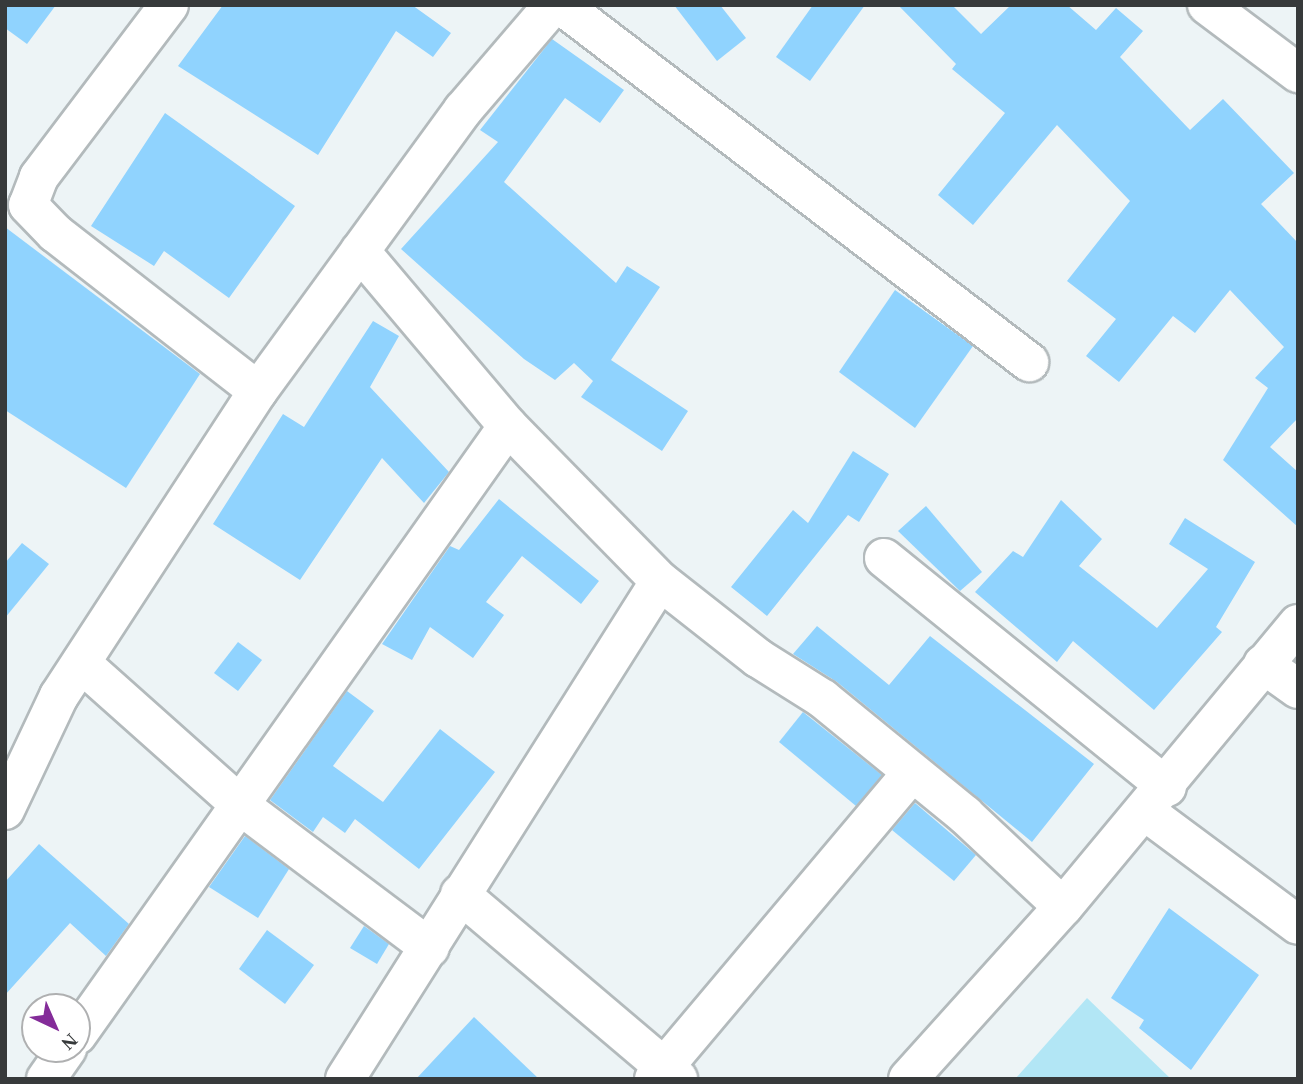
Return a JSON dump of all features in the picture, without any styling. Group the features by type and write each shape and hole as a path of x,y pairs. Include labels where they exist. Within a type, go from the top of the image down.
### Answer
{"street":[{"path":"169,5 39,177 28,205 55,233 258,391"},
{"path":"5,810 59,696 258,391 463,110 553,5"},
{"path":"561,5 1028,362"},
{"path":"1207,5 1298,73"},
{"path":"360,251 508,426 660,581 758,658 822,699 912,773 1063,906"},
{"path":"91,1015 508,426"},
{"path":"884,558 1157,799 1292,908"},
{"path":"345,1079 660,581"},
{"path":"908,1079 1157,799 1262,664 1298,624"},
{"path":"81,663 240,804 430,948"},
{"path":"1262,664 1298,689"},
{"path":"460,894 665,1075 912,773"},
{"path":"46,1079 57,1063"}],"shaded area":[{"path":"1087,998 1171,1079 1015,1079"}],"building":[{"path":"5,5 56,5 27,44 5,28"},
{"path":"223,5 412,5 451,33 433,57 396,31 318,155 178,66"},
{"path":"674,5 720,5 746,38 717,61"},
{"path":"813,5 865,5 810,81 776,57"},
{"path":"898,5 952,5 981,34 1011,5 1067,5 1096,30 1116,8 1143,31 1120,57 1190,130 1223,99 1294,173 1261,204 1298,243 1298,418 1270,447 1298,472 1298,527 1223,460 1268,388 1255,378 1284,347 1230,290 1195,333 1173,316 1119,382 1086,356 1116,319 1067,281 1130,201 1057,125 973,225 938,195 1005,113 952,69 956,64"},
{"path":"552,39 624,90 600,123 565,98 504,182 616,283 627,266 660,287 611,360 688,411 662,451 581,397 593,381 574,363 555,380 524,359 401,249 498,142 480,130"},
{"path":"165,113 295,206 229,298 164,251 154,266 91,226"},
{"path":"5,227 200,374 126,488 5,410"},
{"path":"895,290 973,346 915,428 839,372"},
{"path":"373,321 399,336 370,387 449,472 424,503 382,458 300,580 213,524 283,414 304,427"},
{"path":"853,451 889,474 859,522 848,515 767,616 731,587 793,510 808,523"},
{"path":"499,499 599,581 581,604 522,556 486,602 504,615 473,658 430,627 412,660 382,644 450,546 459,550"},
{"path":"1061,500 1102,539 1079,566 1157,628 1208,569 1169,544 1185,518 1255,562 1216,627 1222,632 1154,710 1073,641 1057,662 975,592 1013,551 1023,557"},
{"path":"926,506 982,572 960,591 898,531"},
{"path":"22,543 49,564 5,618 5,563"},
{"path":"817,626 889,685 930,636 1094,764 1032,842 837,682 793,654"},
{"path":"238,642 262,660 238,691 214,673"},
{"path":"347,691 374,711 333,766 383,802 440,729 495,772 419,869 355,819 345,833 323,817 313,832 270,800"},
{"path":"803,712 882,775 856,806 779,742"},
{"path":"915,803 976,855 954,881 892,830"},
{"path":"245,836 289,869 258,918 209,887"},
{"path":"39,844 129,924 106,956 70,923 5,995 5,882"},
{"path":"1169,908 1259,975 1191,1070 1139,1028 1144,1020 1111,998"},
{"path":"364,926 389,944 377,964 350,948"},
{"path":"267,930 314,965 285,1004 239,969"},
{"path":"474,1017 539,1079 416,1079"}]}
